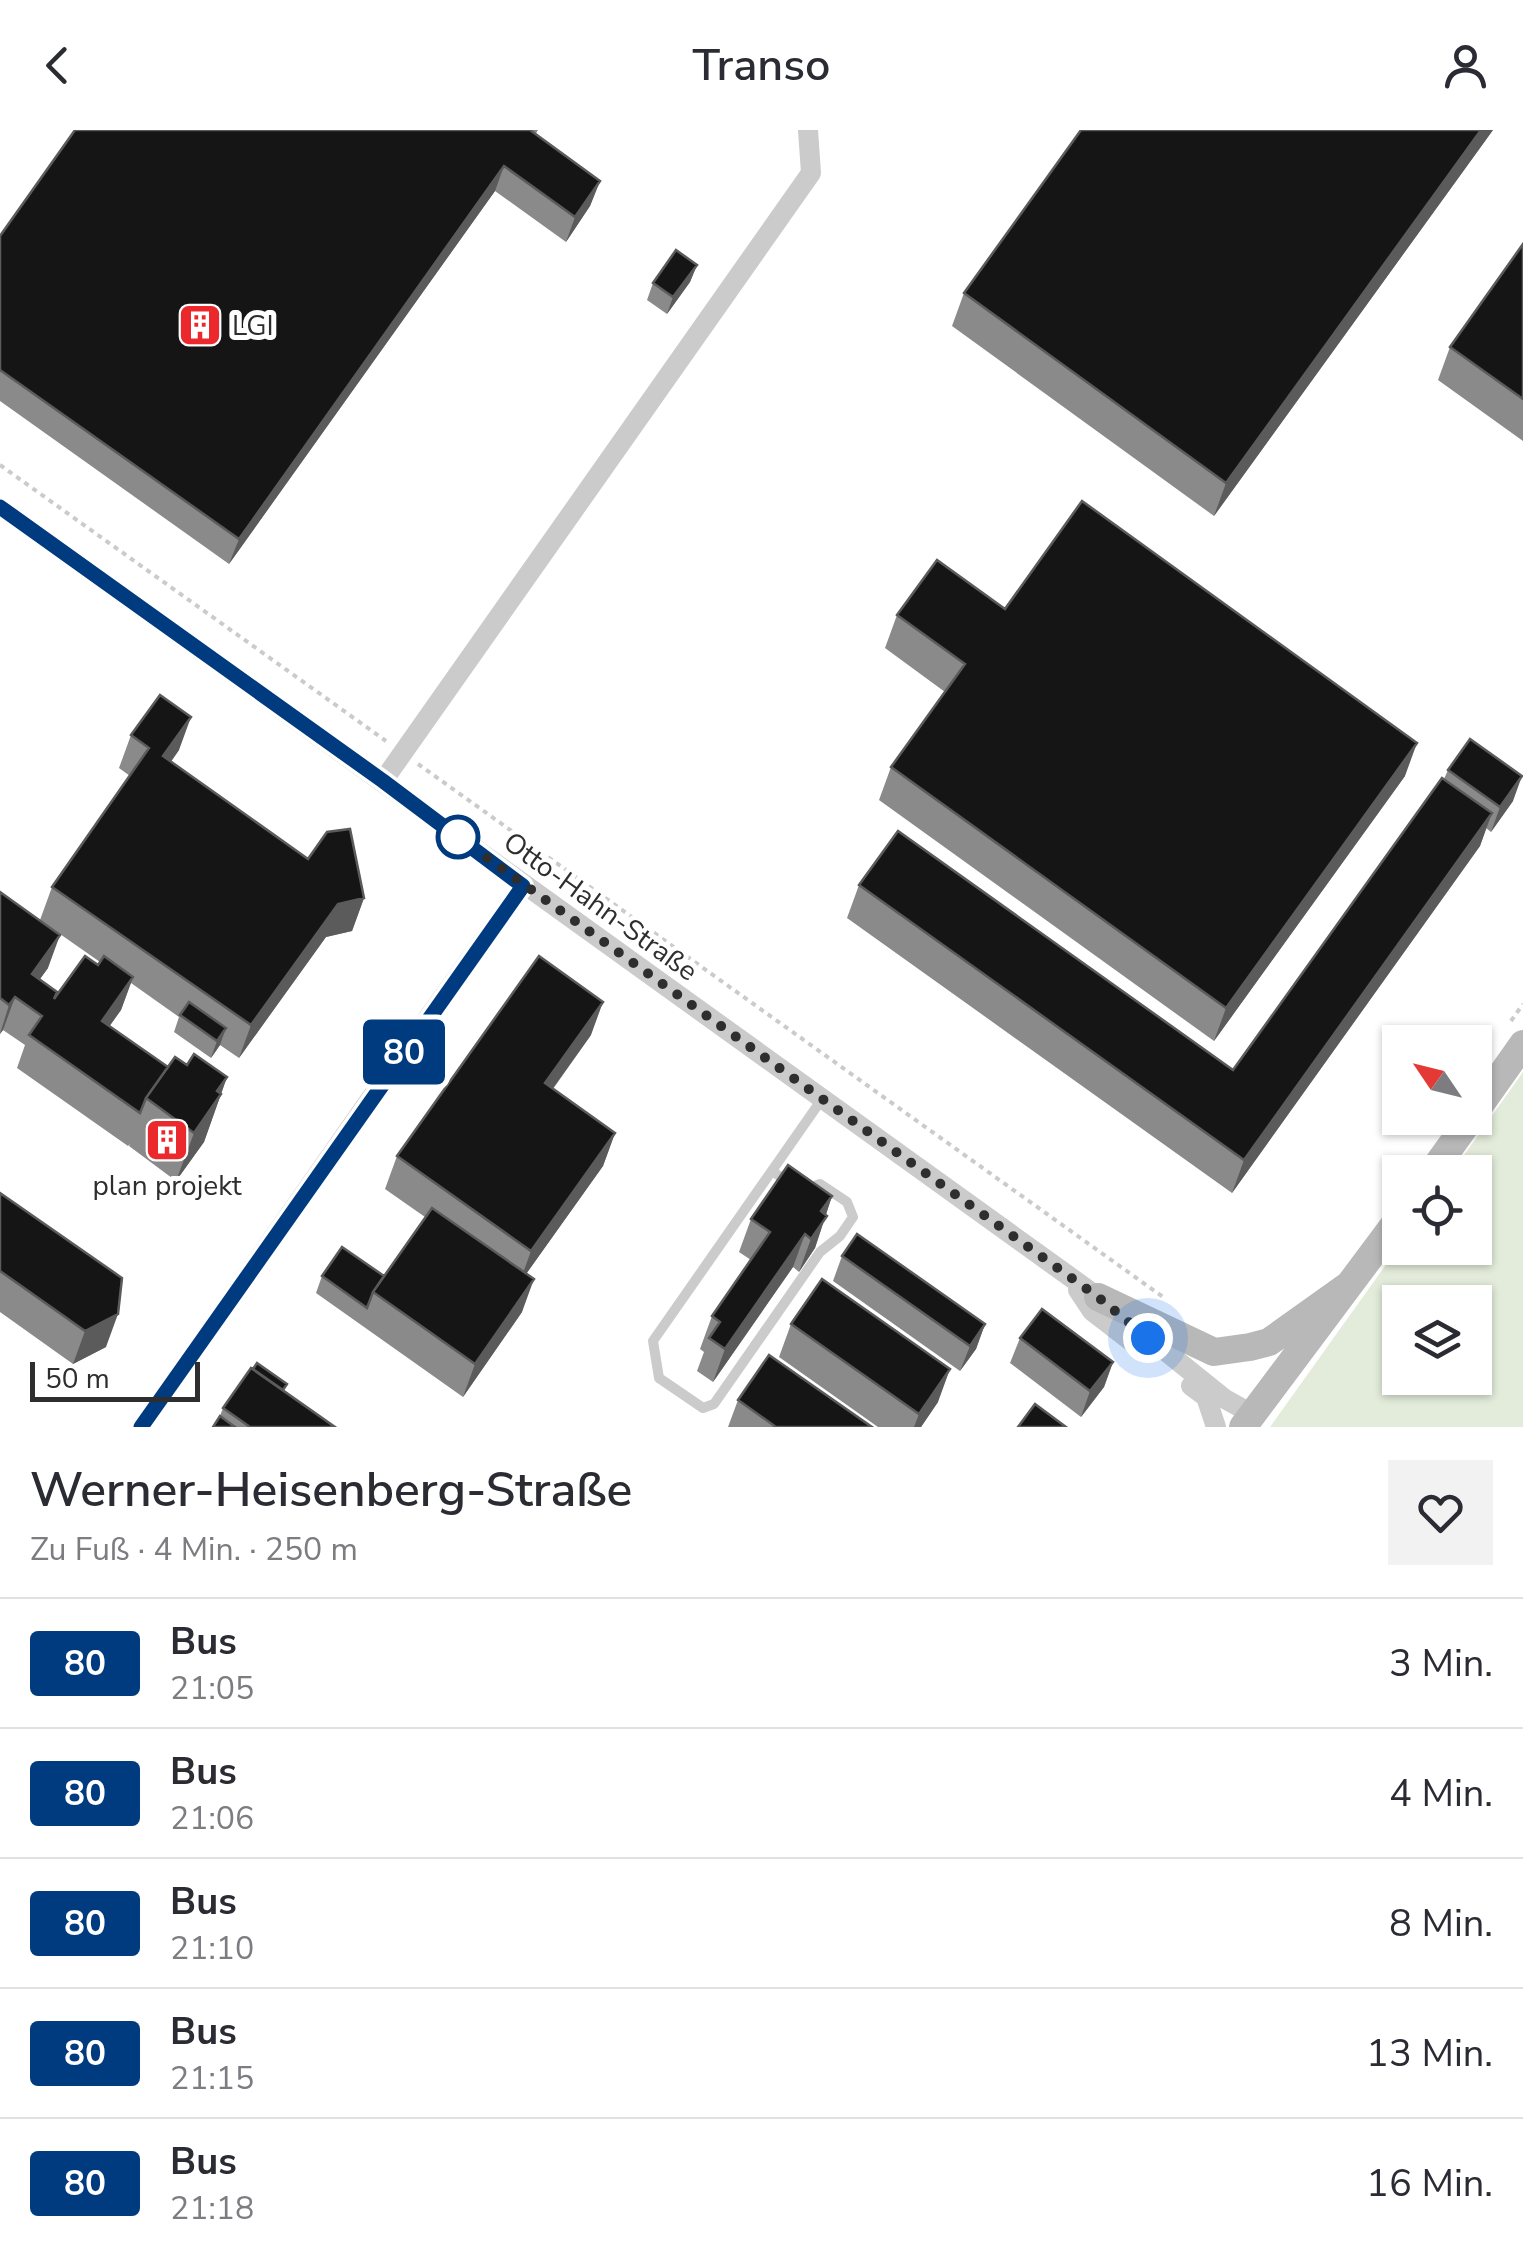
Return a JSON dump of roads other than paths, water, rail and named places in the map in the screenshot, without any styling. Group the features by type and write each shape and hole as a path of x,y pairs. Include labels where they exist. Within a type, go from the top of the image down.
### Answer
{"main road":[{"path":"1492,1088 1523,1044"},
{"path":"1247,1421 1382,1241"},
{"path":"1098,1297 1214,1352 1268,1342 1349,1285"}],"street":[{"path":"383,781 811,173 808,130"},
{"name":"Otto-Hahn-Straße","path":"0,507 1098,1297 1225,1398 1247,1421"},
{"path":"141,1427 523,886"},
{"name":"Otto-Hahn-Straße","path":"1072,1280 1092,1312 1206,1397 1216,1427"}],"lane":[{"path":"772,1171 801,1191 820,1184 847,1202 853,1216 840,1236 820,1252 714,1404 703,1408 659,1378 654,1341 772,1171 822,1099"}],"place":[{"name":"LGI","path":"200,325"},
{"name":"plan projekt","path":"167,1140"}]}
